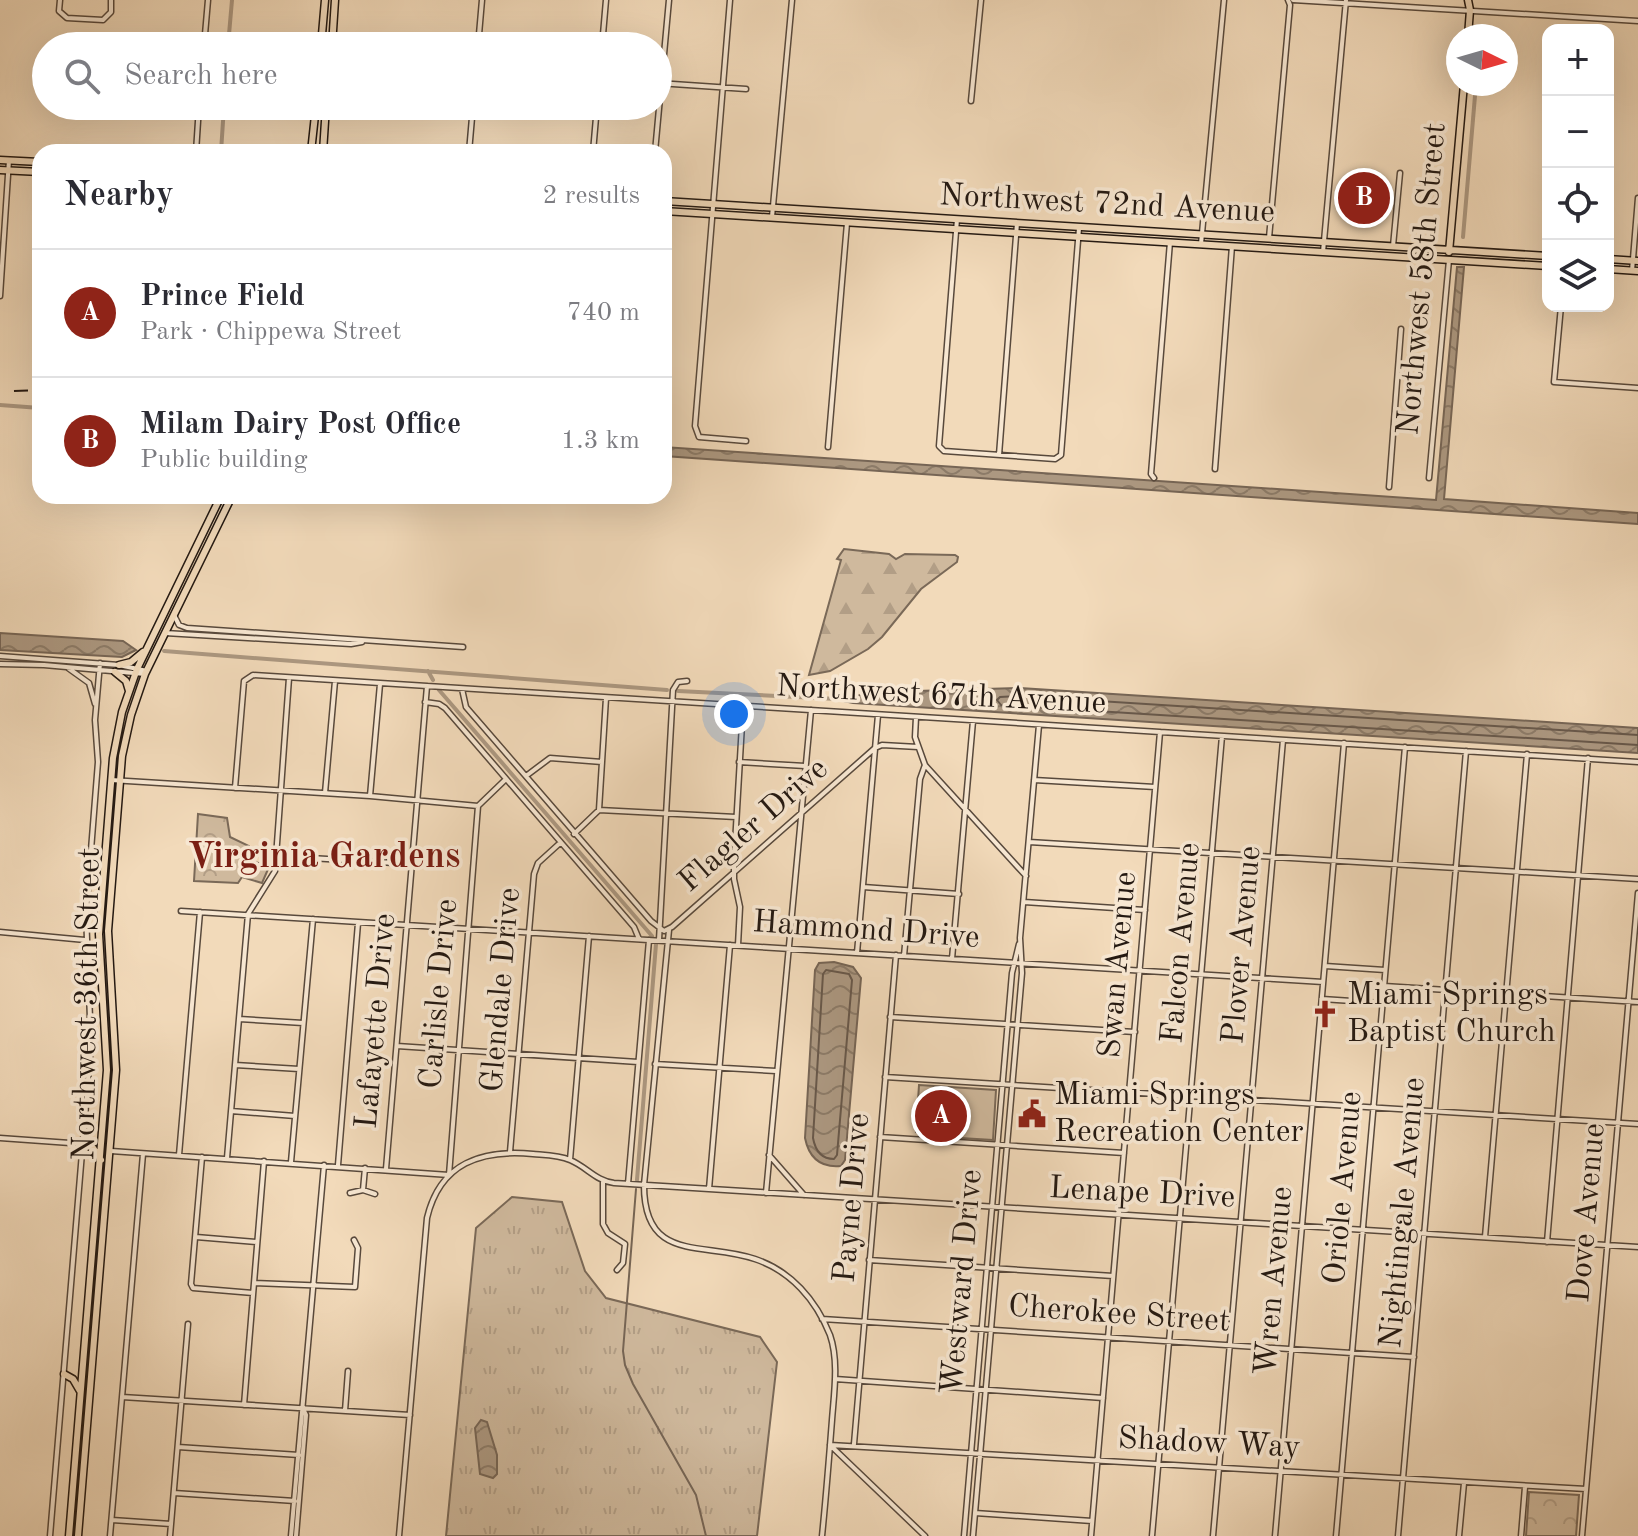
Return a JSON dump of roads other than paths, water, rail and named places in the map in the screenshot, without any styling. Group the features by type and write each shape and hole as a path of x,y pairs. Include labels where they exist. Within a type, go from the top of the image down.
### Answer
{"main road":[{"path":"322,32 325,0 335,1 333,32"},
{"path":"1468,0 1469,24"},
{"path":"1470,10 1476,0"},
{"name":"Northwest 58th Street","path":"1449,260 1463,96"},
{"path":"312,144 314,120"},
{"path":"324,144 325,120"},
{"path":"0,160 32,161"},
{"path":"4,170 32,172"},
{"name":"Northwest 72nd Avenue","path":"672,202 1542,256"},
{"name":"Northwest 72nd Avenue","path":"672,212 1542,266"},
{"path":"873,224 881,215"},
{"path":"1614,259 1635,261"},
{"path":"1614,269 1635,271"},
{"name":"Northwest 36th Street","path":"69,1536 103,1133 107,1053 99,946 100,908 117,736 136,671 217,504"},
{"name":"Northwest 36th Street","path":"78,1536 111,1151 116,1053 108,959 109,909 120,781 129,723 146,672 228,504"},
{"path":"129,691 117,669 146,650"},
{"path":"100,908 109,909"},
{"path":"107,1053 116,1053"},
{"path":"84,1144 95,1141 103,1133"},
{"path":"84,1144 93,1148 101,1161"},
{"path":"91,1273 100,1274"},
{"path":"64,1374 81,1389 92,1375 83,1364"},
{"path":"77,1442 85,1454"},
{"path":"70,1524 79,1518 74,1481"}],"street":[{"path":"60,0 61,14 67,18 101,20 108,17 111,0"},
{"path":"205,32 208,0"},
{"path":"479,32 482,0"},
{"path":"603,32 606,0"},
{"path":"666,32 669,0"},
{"path":"730,0 695,426 699,437 746,441"},
{"path":"772,218 792,0"},
{"path":"971,101 981,0"},
{"path":"1201,244 1224,0"},
{"path":"1269,238 1291,0 1638,21"},
{"path":"1323,252 1345,2"},
{"path":"672,85 746,89"},
{"path":"197,144 198,120"},
{"path":"470,144 472,120"},
{"path":"594,144 596,120"},
{"path":"656,144 657,120"},
{"path":"0,296 4,170 9,160"},
{"path":"1393,246 1400,173"},
{"path":"1635,271 1638,198"},
{"path":"957,219 939,437 941,449 999,455 1059,458 1079,227"},
{"path":"828,447 847,223"},
{"path":"999,455 1017,223"},
{"path":"1154,478 1151,474 1170,242"},
{"path":"1215,469 1232,246"},
{"name":"Northwest 58th Street","path":"1429,478 1449,260"},
{"path":"1560,312 1554,382 1638,388"},
{"path":"1389,487 1401,329"},
{"path":"174,615 179,625 187,628 463,647"},
{"path":"165,633 351,644 364,641"},
{"path":"0,656 100,663 117,669"},
{"path":"50,1536 91,1045 85,940 97,778 96,710 100,663"},
{"path":"0,664 146,672"},
{"path":"66,667 89,683 96,710"},
{"name":"Northwest 67th Avenue","path":"235,788 244,681 252,675 1638,762"},
{"path":"227,1159 248,914 274,876 289,678"},
{"path":"325,793 335,681"},
{"path":"687,681 675,684 672,702 655,1064 644,1185 648,1216 660,1235 669,1242 687,1248 742,1255 774,1266 801,1287 822,1319 834,1352 835,1379 822,1536"},
{"path":"370,796 380,684"},
{"name":"Lafayette Drive","path":"386,1169 427,686"},
{"path":"462,689 466,707 660,929"},
{"path":"574,834 599,810 606,698"},
{"path":"425,702 442,706 634,927 639,939"},
{"path":"738,945 740,907 735,872 736,817 743,707"},
{"path":"766,1193 811,710"},
{"path":"857,953 878,715"},
{"path":"916,717 918,747 925,765 1026,876"},
{"path":"952,959 973,721"},
{"name":"Westward Drive","path":"964,1536 1008,1024 1024,902 1039,725"},
{"name":"Swan Avenue","path":"1091,1536 1160,732"},
{"name":"Falcon Avenue","path":"1152,1536 1222,736"},
{"name":"Plover Avenue","path":"1213,1536 1283,740"},
{"name":"Wren Avenue","path":"1275,1536 1344,743"},
{"path":"875,748 882,745 918,747"},
{"name":"Oriole Avenue","path":"1336,1536 1405,747"},
{"name":"Flagler Drive","path":"660,929 669,930 875,748"},
{"name":"Nightingale Avenue","path":"1398,1536 1466,751"},
{"path":"1485,1237 1527,754"},
{"path":"525,777 550,758 602,762"},
{"path":"1547,1242 1588,758"},
{"path":"739,762 806,766"},
{"path":"904,956 920,779 925,765"},
{"path":"111,780 478,806 505,780"},
{"path":"1034,780 1155,787"},
{"name":"Carlisle Drive","path":"449,1175 478,806"},
{"path":"599,810 736,817"},
{"path":"1029,842 1638,879"},
{"name":"Glendale Drive","path":"510,1152 536,868 560,843"},
{"path":"276,856 412,864"},
{"path":"863,887 959,894"},
{"name":"Dove Avenue","path":"1582,1536 1638,893"},
{"path":"1024,902 1145,910"},
{"name":"Hammond Drive","path":"181,911 1323,982"},
{"path":"179,1155 200,912"},
{"path":"651,921 657,921 660,917"},
{"path":"291,1162 313,919"},
{"path":"338,1165 358,923"},
{"path":"662,940 669,930"},
{"path":"0,932 85,940"},
{"path":"570,1160 589,936"},
{"name":"Westward Drive","path":"973,1536 1022,963 1020,938"},
{"path":"628,1184 649,940"},
{"path":"709,1189 730,945"},
{"name":"Payne Drive","path":"854,1444 896,955"},
{"path":"1325,966 1385,970"},
{"path":"1384,986 1638,1002"},
{"path":"1322,999 1382,1003"},
{"path":"890,1017 1135,1032"},
{"path":"239,1019 303,1023"},
{"path":"397,1046 638,1062"},
{"path":"655,1064 778,1071"},
{"path":"235,1065 299,1069"},
{"path":"885,1077 1638,1124"},
{"path":"231,1111 295,1116"},
{"path":"880,1137 1124,1153"},
{"path":"0,1138 84,1144"},
{"path":"111,1151 449,1175"},
{"path":"399,1536 427,1218 434,1198 449,1175 479,1157 510,1152 570,1160 603,1182 603,1224 608,1233 625,1244 623,1263 617,1270"},
{"path":"110,1536 143,1154"},
{"path":"769,1155 804,1195"},
{"path":"202,1157 191,1284 193,1288 253,1293"},
{"path":"244,1405 264,1161"},
{"path":"293,1536 324,1165"},
{"path":"363,1190 365,1167"},
{"name":"Lenape Drive","path":"603,1182 1638,1247"},
{"path":"350,1193 363,1190 375,1194"},
{"path":"196,1237 257,1242"},
{"path":"254,1283 355,1287 358,1248 354,1240"},
{"path":"869,1260 1113,1276"},
{"name":"Cherokee Street","path":"822,1319 1414,1357"},
{"path":"170,1536 188,1324"},
{"path":"345,1411 348,1371"},
{"path":"835,1379 1103,1398"},
{"path":"122,1397 410,1415"},
{"path":"830,1445 925,1536"},
{"name":"Shadow Way","path":"830,1445 1586,1489"},
{"path":"178,1447 300,1455"},
{"path":"1459,1536 1464,1482"},
{"path":"1521,1536 1525,1486"},
{"path":"174,1493 296,1501"},
{"path":"975,1513 1092,1521"},
{"path":"112,1520 171,1524"}],"water":[{"path":"1457,267 1464,267 1444,499 1638,513 1638,524 672,457 672,448 1436,500"},
{"path":"0,633 123,641 136,650 122,657 0,650"},
{"path":"1020,688 1638,728 1638,753 853,703 834,699 882,692"},
{"path":"834,962 853,967 861,978 845,1160 841,1166 827,1165 817,1160 809,1151 805,1138 815,970 819,963"},
{"path":"481,1420 487,1422 497,1455 497,1474 493,1478 480,1474 475,1428"}],"waterway":[{"path":"229,32 232,0"},
{"path":"1463,237 1475,96"},
{"path":"222,144 223,120"},
{"path":"0,405 32,407"},
{"path":"164,651 667,690"},
{"path":"428,671 433,680"},
{"path":"439,690 652,936"},
{"path":"678,691 837,699"},
{"path":"637,1180 656,944"},
{"path":"636,1189 623,1351 625,1365 696,1495 706,1536"}],"railway":[{"path":"14,391 32,390"}],"place":[{"name":"Milam Dairy Post Office","path":"1364,198"},
{"name":"Miami Springs Baptist Church","path":"1325,1014"},
{"name":"Miami Springs Recreation Center","path":"1032,1114"},
{"name":"Prince Field","path":"941,1116"}],"district":[{"name":"Virginia Gardens","path":"324,858"}]}
